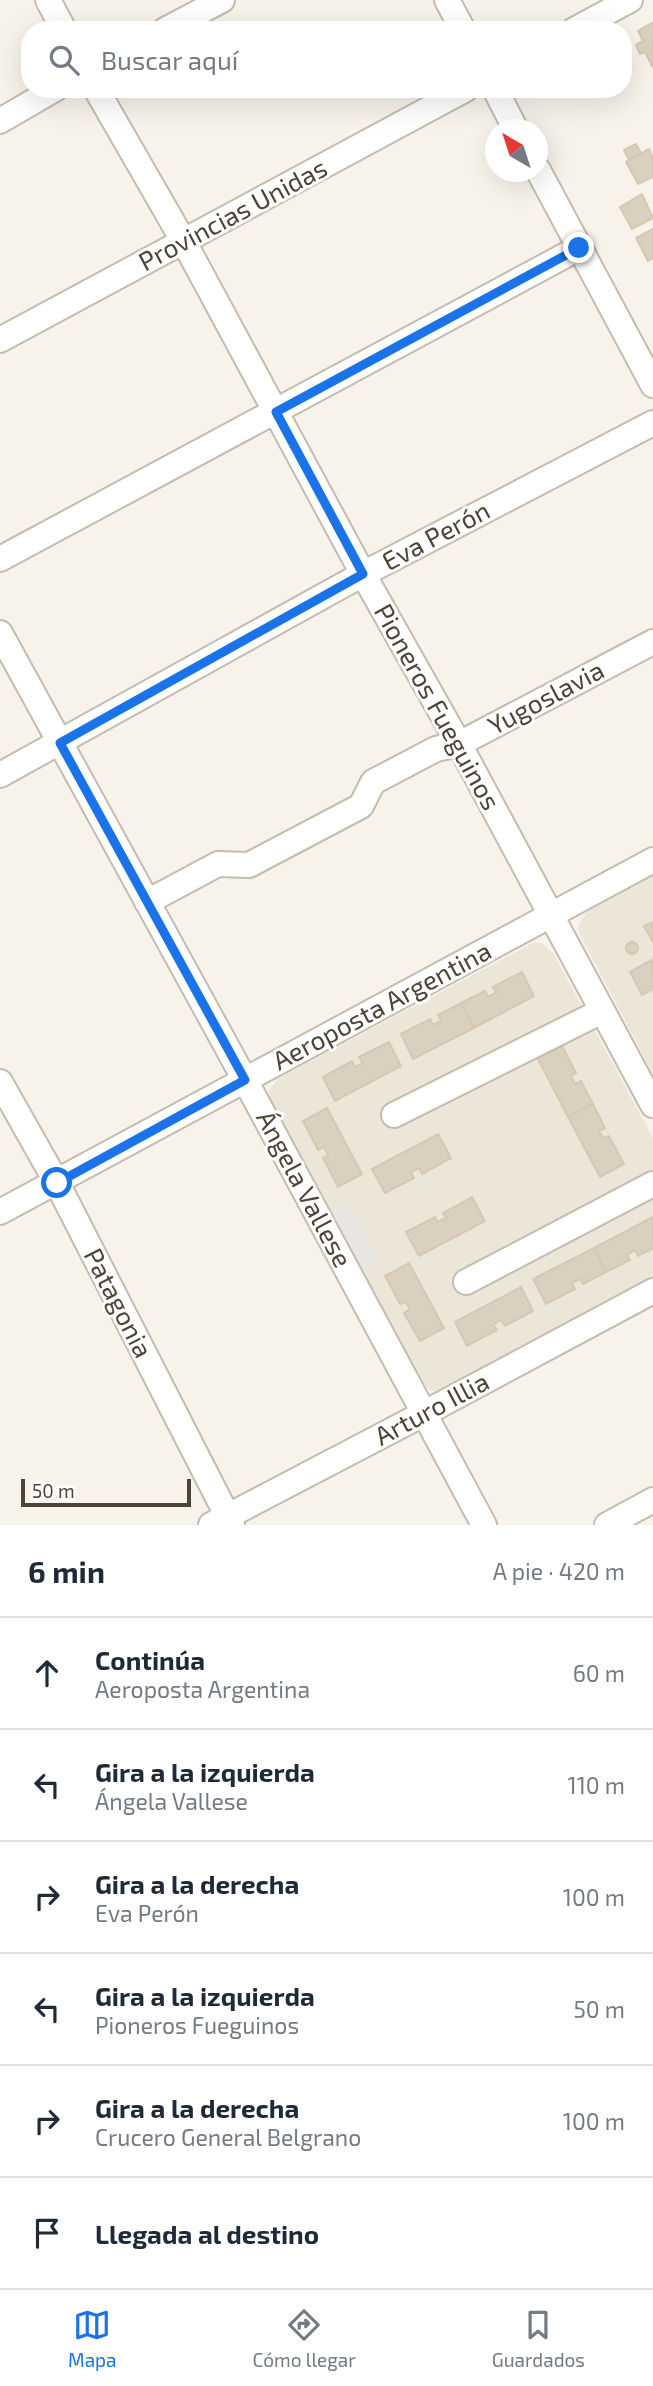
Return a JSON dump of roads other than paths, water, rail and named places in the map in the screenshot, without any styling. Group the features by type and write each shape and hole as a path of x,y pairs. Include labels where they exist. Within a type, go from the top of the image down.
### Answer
{"street":[{"path":"48,0 59,21"},
{"path":"182,21 222,0"},
{"path":"447,0 458,21"},
{"path":"591,21 630,0"},
{"path":"0,121 39,98"},
{"name":"Pioneros Fueguinos","path":"101,98 184,242 653,1105"},
{"name":"Provincias Unidas","path":"0,340 449,98"},
{"path":"500,98 510,119"},
{"path":"543,182 653,385"},
{"path":"0,559 579,248"},
{"name":"Eva Perón","path":"0,775 363,574 653,423"},
{"name":"Ángela Vallese","path":"0,633 245,1080 484,1525"},
{"name":"Yugoslavia","path":"147,902 218,864 249,864 361,806 373,782 436,748 459,744 653,642"},
{"name":"Aeroposta Argentina","path":"0,1212 653,860"},
{"path":"394,1115 602,1010"},
{"name":"Patagonia","path":"0,1082 57,1183 223,1522"},
{"path":"466,1282 653,1184"},
{"name":"Arturo Illia","path":"223,1522 653,1291"},
{"path":"607,1525 653,1500"}]}
